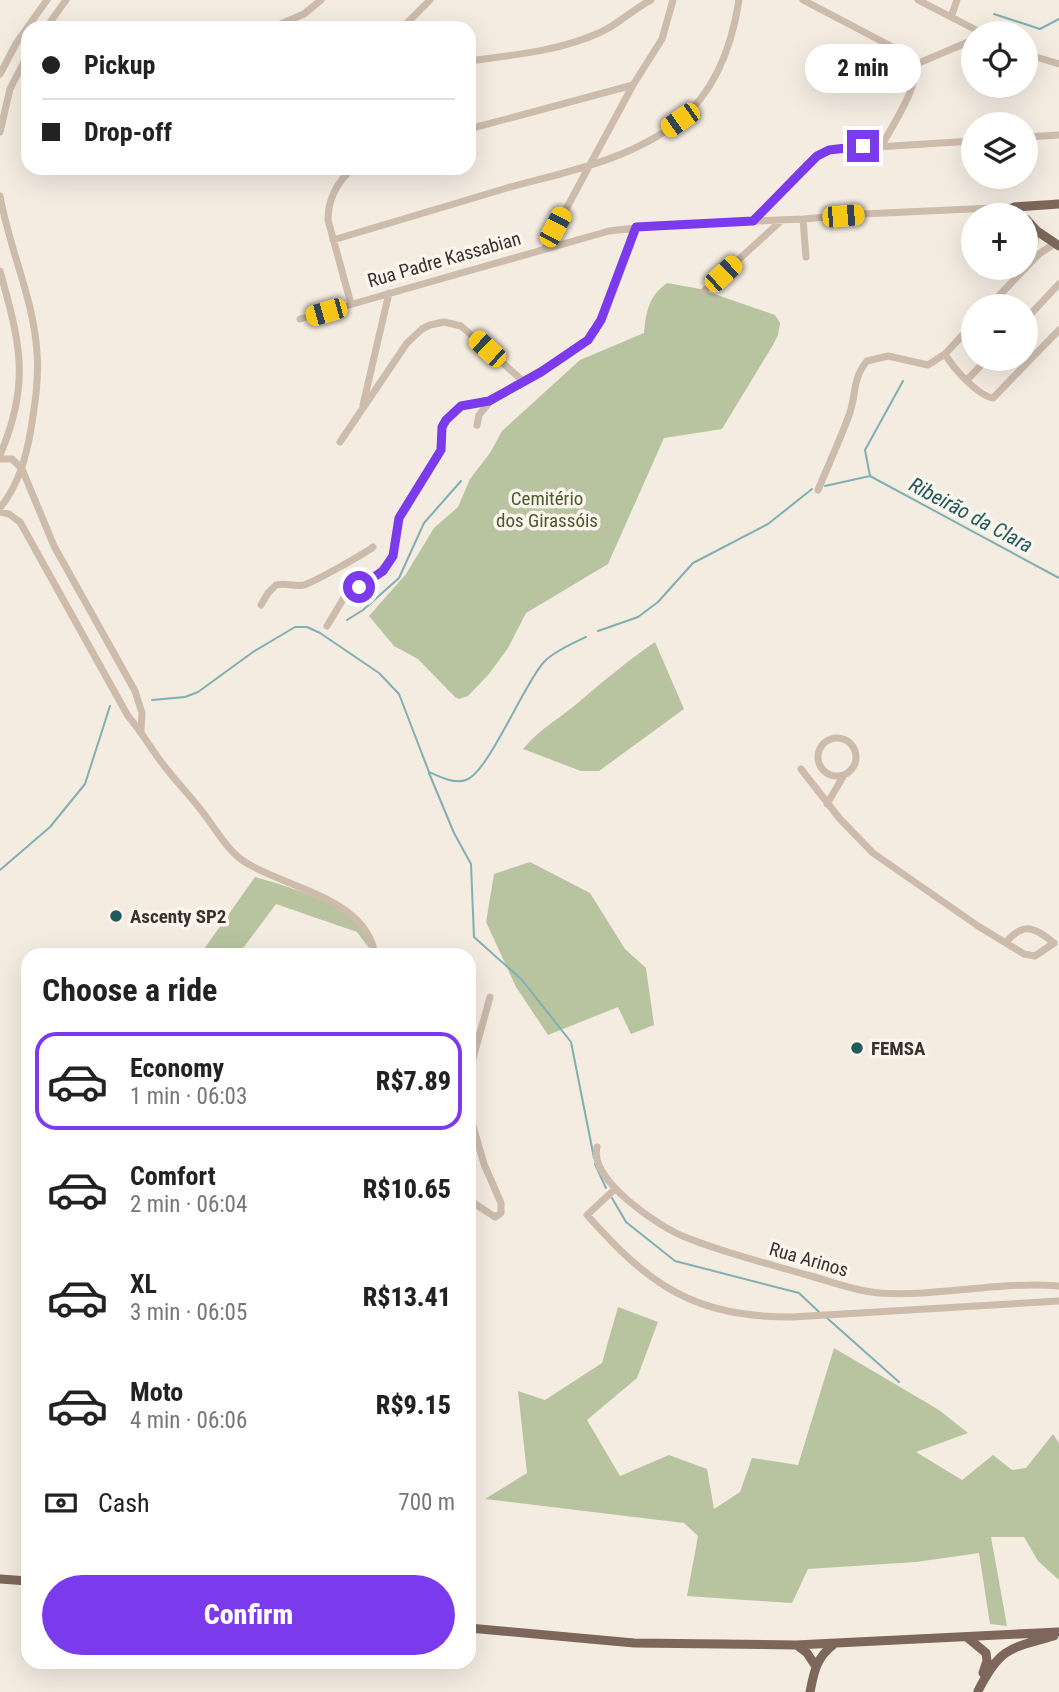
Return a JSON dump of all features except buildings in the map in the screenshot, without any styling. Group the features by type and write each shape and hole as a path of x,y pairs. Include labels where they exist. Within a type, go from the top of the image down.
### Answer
{"main road":[{"name":"Rua Padre Kassabian","path":"1038,206 1059,204"},
{"path":"1038,233 1056,245"},
{"path":"0,1579 21,1580"},
{"path":"476,1629 634,1643 796,1645 1059,1634"},
{"path":"978,1691 989,1670 1002,1654 1017,1646 1059,1634"},
{"path":"968,1638 984,1650 987,1657 978,1691"},
{"path":"810,1692 816,1665 835,1644"},
{"path":"796,1645 807,1653 816,1665"}],"street":[{"path":"32,21 47,0"},
{"path":"51,21 66,0"},
{"path":"288,21 304,14 321,0"},
{"path":"409,21 430,0"},
{"path":"476,60 519,54 576,41 608,28 650,0"},
{"path":"545,248 588,165 662,39 673,0"},
{"path":"333,240 588,165 657,136 680,120 716,76 735,26 739,0"},
{"path":"803,0 904,53 914,65 915,75 906,99 882,145"},
{"path":"918,0 961,22"},
{"path":"951,17 957,0"},
{"path":"0,74 21,36"},
{"path":"914,65 961,45"},
{"path":"1038,57 1057,63"},
{"path":"0,132 10,89 21,68"},
{"path":"476,128 634,85"},
{"path":"1038,136 1059,135"},
{"path":"753,221 817,156 829,150 961,142"},
{"path":"345,175 330,198 328,220 351,304"},
{"path":"0,196 4,220 31,316 37,354 36,394 22,469 0,510 15,517 24,528 128,716 141,730 160,760 242,860 314,893 353,916 368,936 373,948"},
{"name":"Rua Padre Kassabian","path":"300,319 609,231 636,227 961,210"},
{"path":"803,219 806,257"},
{"path":"703,292 782,220"},
{"path":"327,626 345,596 376,576 393,556 399,518 441,450 442,427 446,420 464,405 489,401 523,381 579,347 596,330 636,227"},
{"path":"1038,257 1056,245"},
{"path":"0,271 18,335 21,368 18,401 0,457 12,459 22,469 54,547 135,691 142,713 141,730"},
{"path":"1000,294 1014,280"},
{"path":"1038,306 1059,284"},
{"path":"362,409 389,293"},
{"path":"340,442 414,335 422,328 444,322 461,326 523,381"},
{"path":"945,354 967,380 990,399 996,397 1059,330"},
{"path":"818,490 849,416 854,384 867,361 888,356 928,365 945,354 961,337"},
{"path":"967,380 976,371"},
{"path":"477,425 479,415 489,401"},
{"path":"261,605 276,585 309,583 365,554 373,547"},
{"path":"119,700 135,691"},
{"path":"827,804 845,774 854,765 855,753 850,743 839,738 828,740 819,749 818,762 821,768 832,775 845,774"},
{"path":"801,769 827,804 873,853 978,926 1024,954 1035,956 1057,943 1033,929 1023,929 1006,943"},
{"path":"476,1046 489,997"},
{"path":"476,1136 502,1209 499,1216 495,1217 476,1205"},
{"name":"Rua Arinos","path":"597,1147 599,1163 615,1189 647,1215 684,1237 735,1254 877,1293 996,1286 1059,1286"},
{"path":"615,1189 587,1215 612,1243 654,1280 698,1304 732,1313 792,1317 1059,1301"}],"green space":[{"name":"Cemitério dos Girassóis","path":"667,283 700,289 775,315 780,323 773,345 722,429 664,438 608,564 526,613 508,648 489,674 468,696 459,699 455,697 418,659 394,646 369,616 406,574 434,528 458,507 470,479 490,453 502,431 580,360 644,333 649,305"},
{"path":"655,642 684,709 599,771 581,771 523,749 541,731"},
{"path":"530,862 590,893 625,949 646,968 654,1025 631,1034 618,1007 548,1035 516,987 486,922 494,874"},
{"path":"255,877 308,894 346,914 358,924 371,945 369,948 357,932 276,904 243,948 205,948"},
{"path":"618,1307 658,1322 637,1378 587,1420 620,1476 669,1455 707,1469 714,1509 740,1492 752,1458 798,1465 834,1348 939,1410 968,1433 916,1452 962,1480 993,1455 1012,1470 1026,1468 1053,1434 1059,1443 1059,1580 1038,1561 1024,1537 991,1537 1007,1626 990,1624 979,1553 916,1562 808,1569 792,1603 687,1596 698,1536 684,1523 485,1499 527,1473 518,1391 545,1400 602,1363"}],"waterway":[{"path":"994,14 1040,29 1059,19"},
{"name":"Ribeirão da Clara","path":"825,486 870,476 865,450 903,381"},
{"name":"Ribeirão da Clara","path":"870,476 1059,578"},
{"path":"347,620 363,610 399,578 424,523 461,481"},
{"name":"Ribeirão da Clara","path":"598,631 638,617 658,602 693,563 768,524 812,489"},
{"name":"Ribeirão da Clara","path":"152,700 185,697 198,692 253,652 295,627 307,627 379,673 399,694 429,772 461,781 475,773 485,761 544,662 558,651 586,637"},
{"path":"0,870 50,827 85,784 110,706"},
{"path":"429,773 454,833 471,864 474,937 522,980 571,1042 594,1158"},
{"path":"595,1164 606,1188"},
{"path":"612,1198 626,1222 675,1261 799,1293 819,1312"},
{"path":"827,1318 899,1382"}],"place":[{"name":"Ascenty SP2","path":"116,916"},
{"name":"FEMSA","path":"857,1048"}],"route":[{"path":"359,587 389,564 396,549 399,518 441,450 442,427 446,420 461,406 489,401 541,372 588,340 601,320 636,227 753,221 817,156 829,150 863,146"}]}
